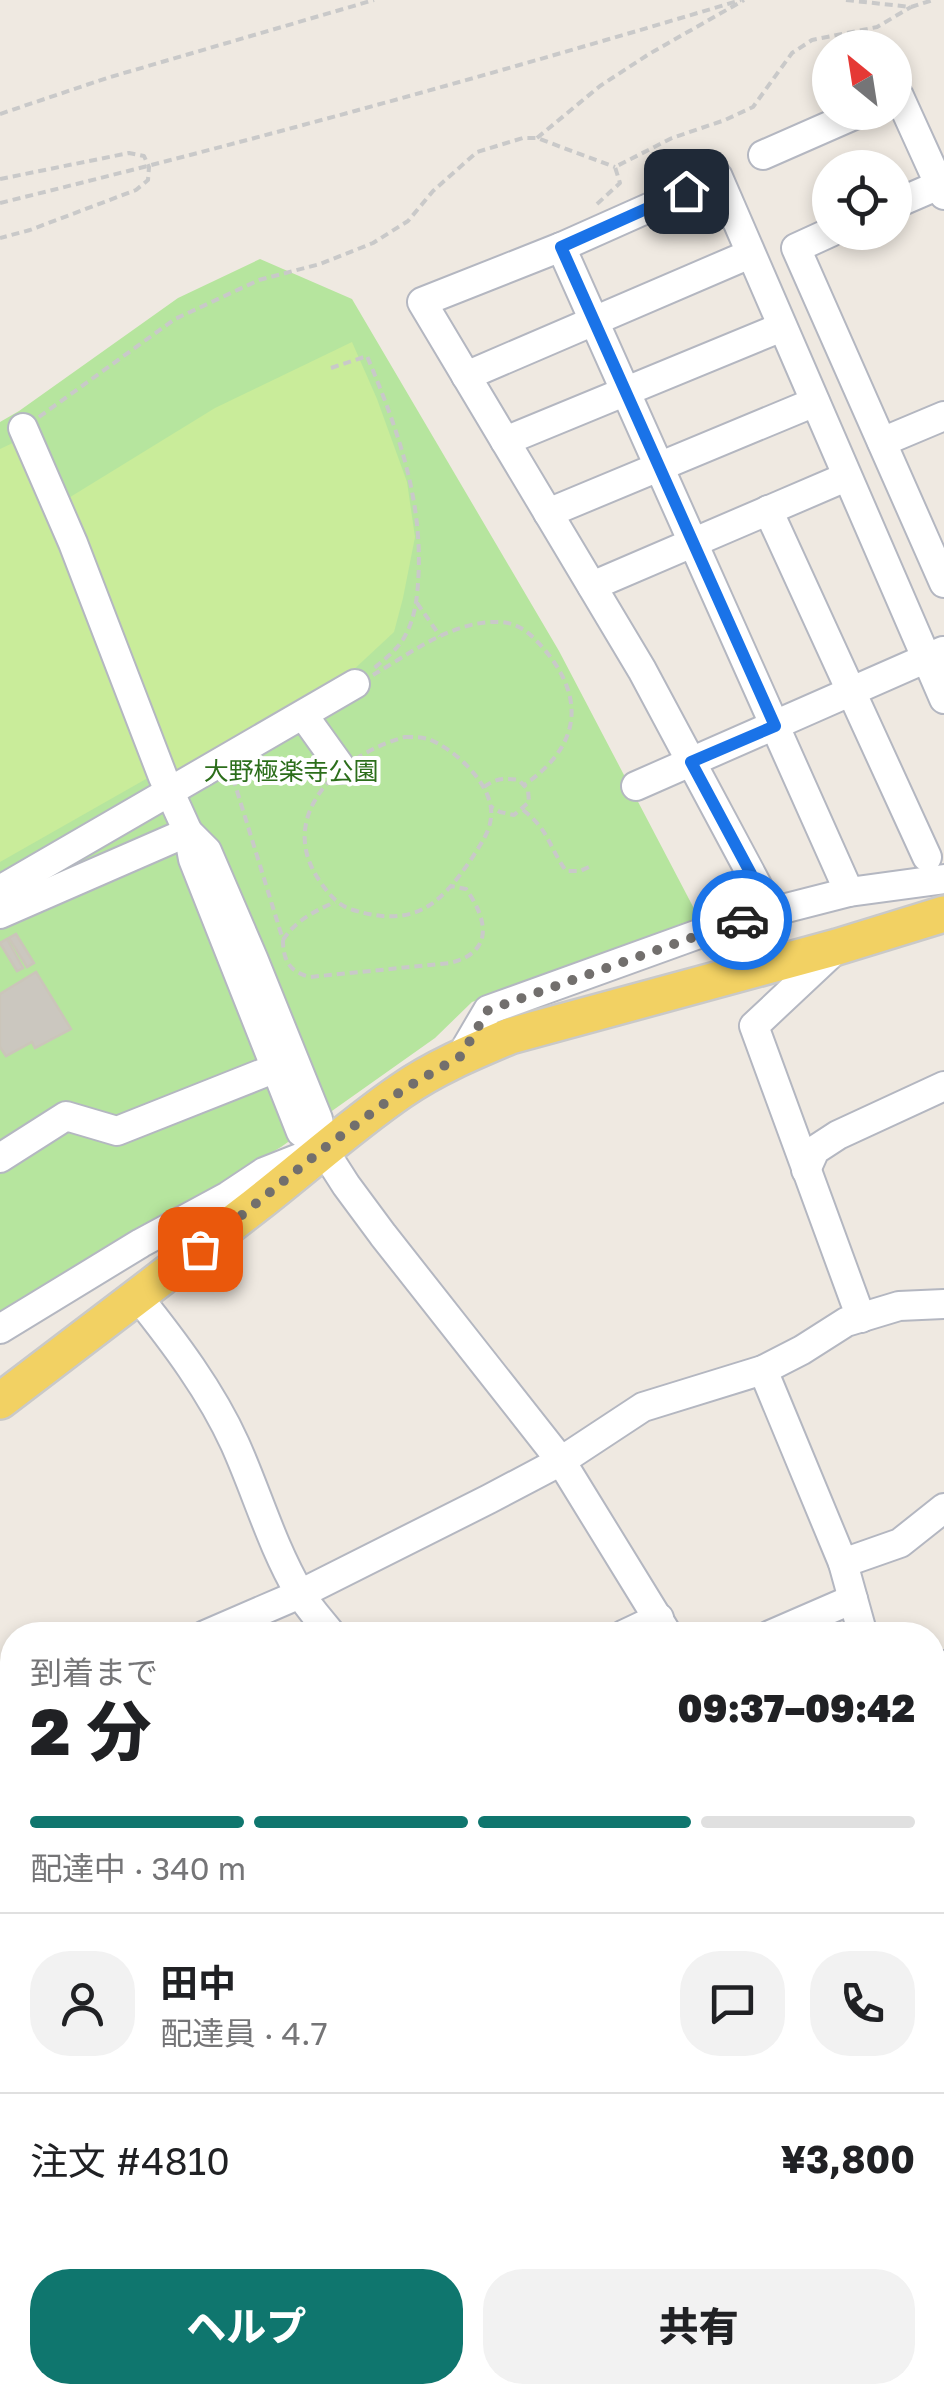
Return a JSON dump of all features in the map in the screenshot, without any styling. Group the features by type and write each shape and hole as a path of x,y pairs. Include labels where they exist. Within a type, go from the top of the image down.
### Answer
{"main road":[{"path":"0,1400 262,1201 323,1149 404,1089 461,1056 510,1036 944,914"}],"street":[{"path":"912,123 942,190 912,199"},
{"path":"763,155 820,130"},
{"path":"772,913 642,670 422,302 718,178 846,477 935,654 944,699"},
{"path":"812,241 796,248 944,582"},
{"path":"561,247 849,892"},
{"path":"466,376 750,254"},
{"path":"506,441 782,327"},
{"path":"548,513 815,402"},
{"path":"882,442 944,416"},
{"path":"23,428 188,832 194,859 301,1132 323,1149 383,1235 561,1461 661,1622"},
{"path":"592,586 846,477"},
{"path":"461,1056 488,1010 732,922 849,892 938,862 851,692 768,510"},
{"path":"636,786 935,654"},
{"path":"0,890 356,684"},
{"path":"304,716 342,768"},
{"path":"0,914 188,832"},
{"path":"188,832 207,851 253,958 318,1118 323,1149"},
{"path":"837,947 754,1026 861,1318"},
{"path":"0,1158 66,1116 116,1130 276,1068"},
{"path":"806,1170 815,1150 838,1135 944,1086"},
{"path":"0,1330 140,1242 228,1196 264,1172 323,1149"},
{"path":"138,1297 168,1334 209,1397 234,1442 300,1594 322,1622"},
{"path":"235,1622 300,1594 561,1461 644,1407 763,1370 846,1322 899,1306 944,1304"},
{"path":"763,1370 843,1563 859,1622"},
{"path":"843,1563 900,1543 944,1508"},
{"path":"800,1622 853,1599"}],"path":[{"path":"0,114 374,0"},
{"path":"537,138 600,86 742,0"},
{"path":"0,203 570,52 742,0"},
{"path":"846,0 911,7"},
{"path":"23,428 175,319 259,280 320,264 373,243 408,222 433,190 477,152 523,138 537,138 615,167 672,138 754,107 792,53 812,40 877,27 911,7 933,0"},
{"path":"0,179 129,152 144,156 149,166 148,180 136,190 0,238"},
{"path":"596,206 620,183 615,167"},
{"path":"331,368 367,356 413,488 419,524 417,603 407,633 398,647 356,684"},
{"path":"417,603 440,637"},
{"path":"356,684 465,627 500,622 527,631 558,668 568,688 572,716 566,742 538,776 524,785"},
{"path":"405,737 425,738 453,752 484,786 492,814 486,837 444,895 419,912 374,916 344,907 328,894 311,868 306,820 320,793 342,768 380,744 405,737"},
{"path":"228,759 284,940 287,965 298,974 310,977 466,959 477,949 484,925 466,889 451,886"},
{"path":"484,786 506,778 519,780 528,790 529,802 514,815 490,806"},
{"path":"523,810 548,835 552,850 566,871 591,866"},
{"path":"284,940 316,910 337,901"}],"green space":[{"name":"大野極楽寺公園","path":"260,259 352,299 559,651 700,920 472,1002 435,1038 281,1147 0,1313 0,422 178,298"},
{"path":"352,342 407,482 415,537 394,632 350,673 174,774 67,499 215,408"},
{"path":"17,441 153,775 0,862 0,449"}],"building":[{"path":"16,934 34,963 27,967 9,938"},
{"path":"7,939 23,968 17,971 0,943"},
{"path":"36,972 71,1029 35,1048 32,1042 6,1056 0,1047 0,994"}],"way so far":[{"path":"200,1249 404,1089 461,1056 488,1010 742,920"}],"route":[{"path":"686,191 561,247 775,726 691,762 772,913 742,920"}]}
